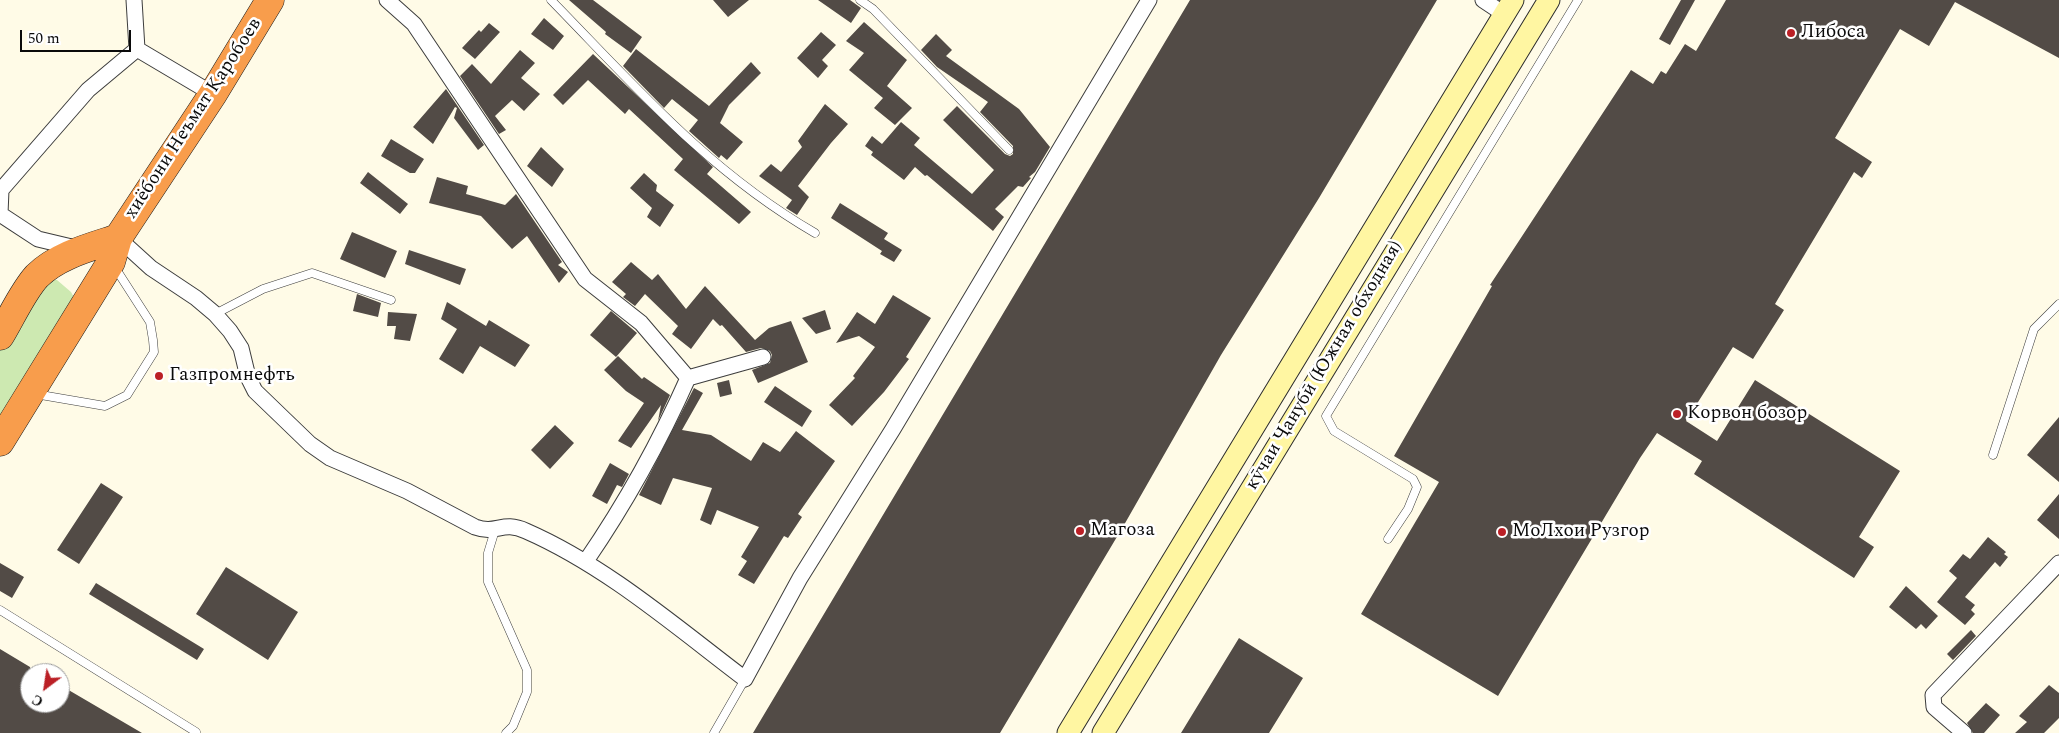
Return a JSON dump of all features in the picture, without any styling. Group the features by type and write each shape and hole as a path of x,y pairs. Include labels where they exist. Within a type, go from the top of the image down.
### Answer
{"highway":[{"name":"хиёбони Неъмат Қаробоев","path":"0,442 86,302 114,250 270,0"},
{"name":"хиёбони Неъмат Қаробоев","path":"0,336 36,278 47,268 82,250 114,250"},
{"path":"47,268 66,270 79,278 83,285 86,302"}],"main road":[{"name":"кӯчаи Ҷанубӣ (Южная обходная)","path":"1103,733 1549,0"},
{"name":"кӯчаи Ҷанубӣ (Южная обходная)","path":"1068,733 1509,7"}],"street":[{"path":"134,0 137,49"},
{"path":"387,0 414,24 585,280 641,323 688,378"},
{"path":"114,250 151,268 196,298 215,314 230,331 241,348 248,377 255,391 310,444 330,458 407,491 475,527 484,530 495,530 503,526 510,526 524,530 586,561 745,679 800,578 893,429 1148,0"},
{"path":"1483,0 1509,7"},
{"path":"137,49 213,94"},
{"path":"82,250 38,238 0,214 0,189 88,90 137,49"},
{"path":"688,378 763,357"},
{"path":"586,561 612,524 676,406 688,378"},
{"path":"1964,733 1934,707 1934,695 2059,563"}],"lane":[{"path":"551,0 678,131 724,172 773,209 814,233"},
{"path":"860,0 873,9 1009,150"},
{"path":"1388,539 1408,509 1417,487 1413,479 1334,431 1326,416 1578,0"},
{"path":"30,392 105,406 127,395 154,352 150,322 114,250"},
{"path":"215,314 264,289 312,272 391,300"},
{"path":"1993,455 2034,329 2059,304"},
{"path":"495,530 488,553 488,582 527,670 527,692 513,726 506,733"},
{"path":"0,610 196,732"},
{"path":"714,733 745,679"}],"green space":[{"path":"39,280 57,280 71,292 76,301 0,428 0,345"}],"building":[{"path":"569,0 593,0 642,37 631,53 605,34 606,32"},
{"path":"713,0 749,0 728,17"},
{"path":"818,0 850,0 861,8 851,23"},
{"path":"1190,0 1437,0 1319,198 1221,355 1124,525 1000,733 753,733"},
{"path":"1681,0 1695,0 1670,45 1659,39"},
{"path":"1726,0 2059,0 2059,58 1955,2 1929,46 1900,29 1835,138 1872,162 1862,178 1854,172 1775,304 1784,310 1753,359 1733,347 1686,421 1717,441 1755,380 1900,471 1859,537 1874,547 1854,578 1694,474 1702,461 1657,433 1640,458 1498,696 1361,614 1439,482 1394,456 1492,286 1490,285 1631,70 1653,84 1661,71 1666,74 1685,44 1696,51"},
{"path":"544,18 564,36 553,50 531,34"},
{"path":"864,22 907,60 887,86 912,108 895,125 874,108 883,98 849,70 864,53 846,41"},
{"path":"489,23 500,32 475,59 462,48 479,30 481,32"},
{"path":"821,32 836,45 822,60 828,66 818,78 797,58"},
{"path":"936,34 952,50 946,56 1019,109 1050,147 1035,172 1029,177 1031,178 1023,187 1018,186 995,209 1004,217 993,231 915,167 904,180 871,155 873,152 865,146 872,136 882,144 901,122 920,138 914,145 972,194 994,170 943,120 957,106 1005,154 1010,156 1013,154 1013,146 980,112 988,102 937,67 921,50"},
{"path":"636,49 709,106 751,62 761,73 729,105 720,123 743,142 727,160 721,155 719,158 689,131 698,120 672,99 664,108 623,66"},
{"path":"520,50 535,63 521,78 540,94 524,111 512,100 495,116 506,130 499,134 460,76 472,64 491,84"},
{"path":"593,54 713,167 707,174 751,212 739,224 674,170 683,159 629,109 625,114 588,80 563,105 553,95"},
{"path":"446,89 484,145 478,150 454,118 457,108 455,107 433,144 413,127"},
{"path":"825,104 848,124 798,186 809,197 797,215 786,208 792,200 759,176 771,164 781,172 802,147 798,141"},
{"path":"391,139 424,159 415,173 410,173 381,156"},
{"path":"541,147 564,169 552,187 527,166"},
{"path":"368,172 408,204 400,214 360,183"},
{"path":"644,173 657,185 656,191 674,205 660,227 647,217 652,208 630,188"},
{"path":"437,177 468,186 466,194 505,205 516,194 562,262 558,265 568,272 559,283 527,236 512,249 481,216 429,203"},
{"path":"840,203 888,233 884,239 902,250 894,262 880,254 882,251 831,218"},
{"path":"352,232 397,251 385,278 340,259"},
{"path":"409,250 466,269 460,285 405,264"},
{"path":"631,262 652,280 658,274 686,309 705,286 755,340 769,328 791,321 808,362 758,383 752,370 770,363 772,355 770,351 761,348 746,352 722,325 720,326 713,319 691,349 672,334 678,326 645,294 635,306 623,297 626,294 612,282"},
{"path":"357,294 381,303 378,317 353,311"},
{"path":"893,295 931,318 906,357 909,359 884,392 852,426 829,405 855,378 853,376 875,347 859,336 836,343 857,312 875,324"},
{"path":"447,302 486,326 489,320 530,345 515,367 480,346 463,374 439,359 457,329 441,319"},
{"path":"825,310 831,329 816,334 802,318"},
{"path":"611,311 637,333 616,357 590,335"},
{"path":"388,312 417,314 410,341 394,339 396,326 387,326"},
{"path":"618,356 642,379 644,377 670,395 658,421 661,405 631,448 618,441 644,403 626,391 604,370"},
{"path":"729,380 732,394 720,397 717,383"},
{"path":"775,386 812,411 802,427 764,402"},
{"path":"694,388 703,393 682,430 711,435 751,461 763,442 780,452 796,431 835,461 798,514 802,517 788,538 784,536 754,584 738,575 747,561 741,557 759,527 717,510 711,525 700,520 712,488 673,478 661,505 639,495"},
{"path":"2059,417 2059,482 2027,455"},
{"path":"555,425 574,443 550,469 531,450"},
{"path":"610,463 629,474 622,487 617,485 607,504 592,496"},
{"path":"101,483 123,497 79,564 57,550"},
{"path":"2059,494 2059,539 2037,520"},
{"path":"1988,537 2006,552 2004,554 2008,557 2000,567 1995,562 1965,597 1975,605 1971,610 1975,614 1965,625 1937,602 1957,578 1949,571 1963,554 1970,559"},
{"path":"0,563 24,577 12,598 0,591"},
{"path":"226,567 298,612 268,660 196,614"},
{"path":"96,583 204,649 197,660 89,594"},
{"path":"1906,586 1938,616 1926,629 1921,624 1916,629 1889,607"},
{"path":"1971,630 1976,636 1953,660 1947,654"},
{"path":"1239,638 1303,678 1269,733 1181,733"},
{"path":"0,649 23,663 20,663 20,713 70,713 70,691 142,733 0,733"},
{"path":"2049,685 2059,693 2059,718 2044,733 2015,733 2027,722 2019,716"},
{"path":"1986,703 2000,715 1984,733 1973,733 1967,723"}],"place":[{"name":"Либоса","path":"1791,33"},
{"name":"Газпромнефть","path":"159,376"},
{"name":"Корвон бозор","path":"1677,414"},
{"name":"Магоза","path":"1080,531"},
{"name":"МоЛхои Рузгор","path":"1502,532"}]}
